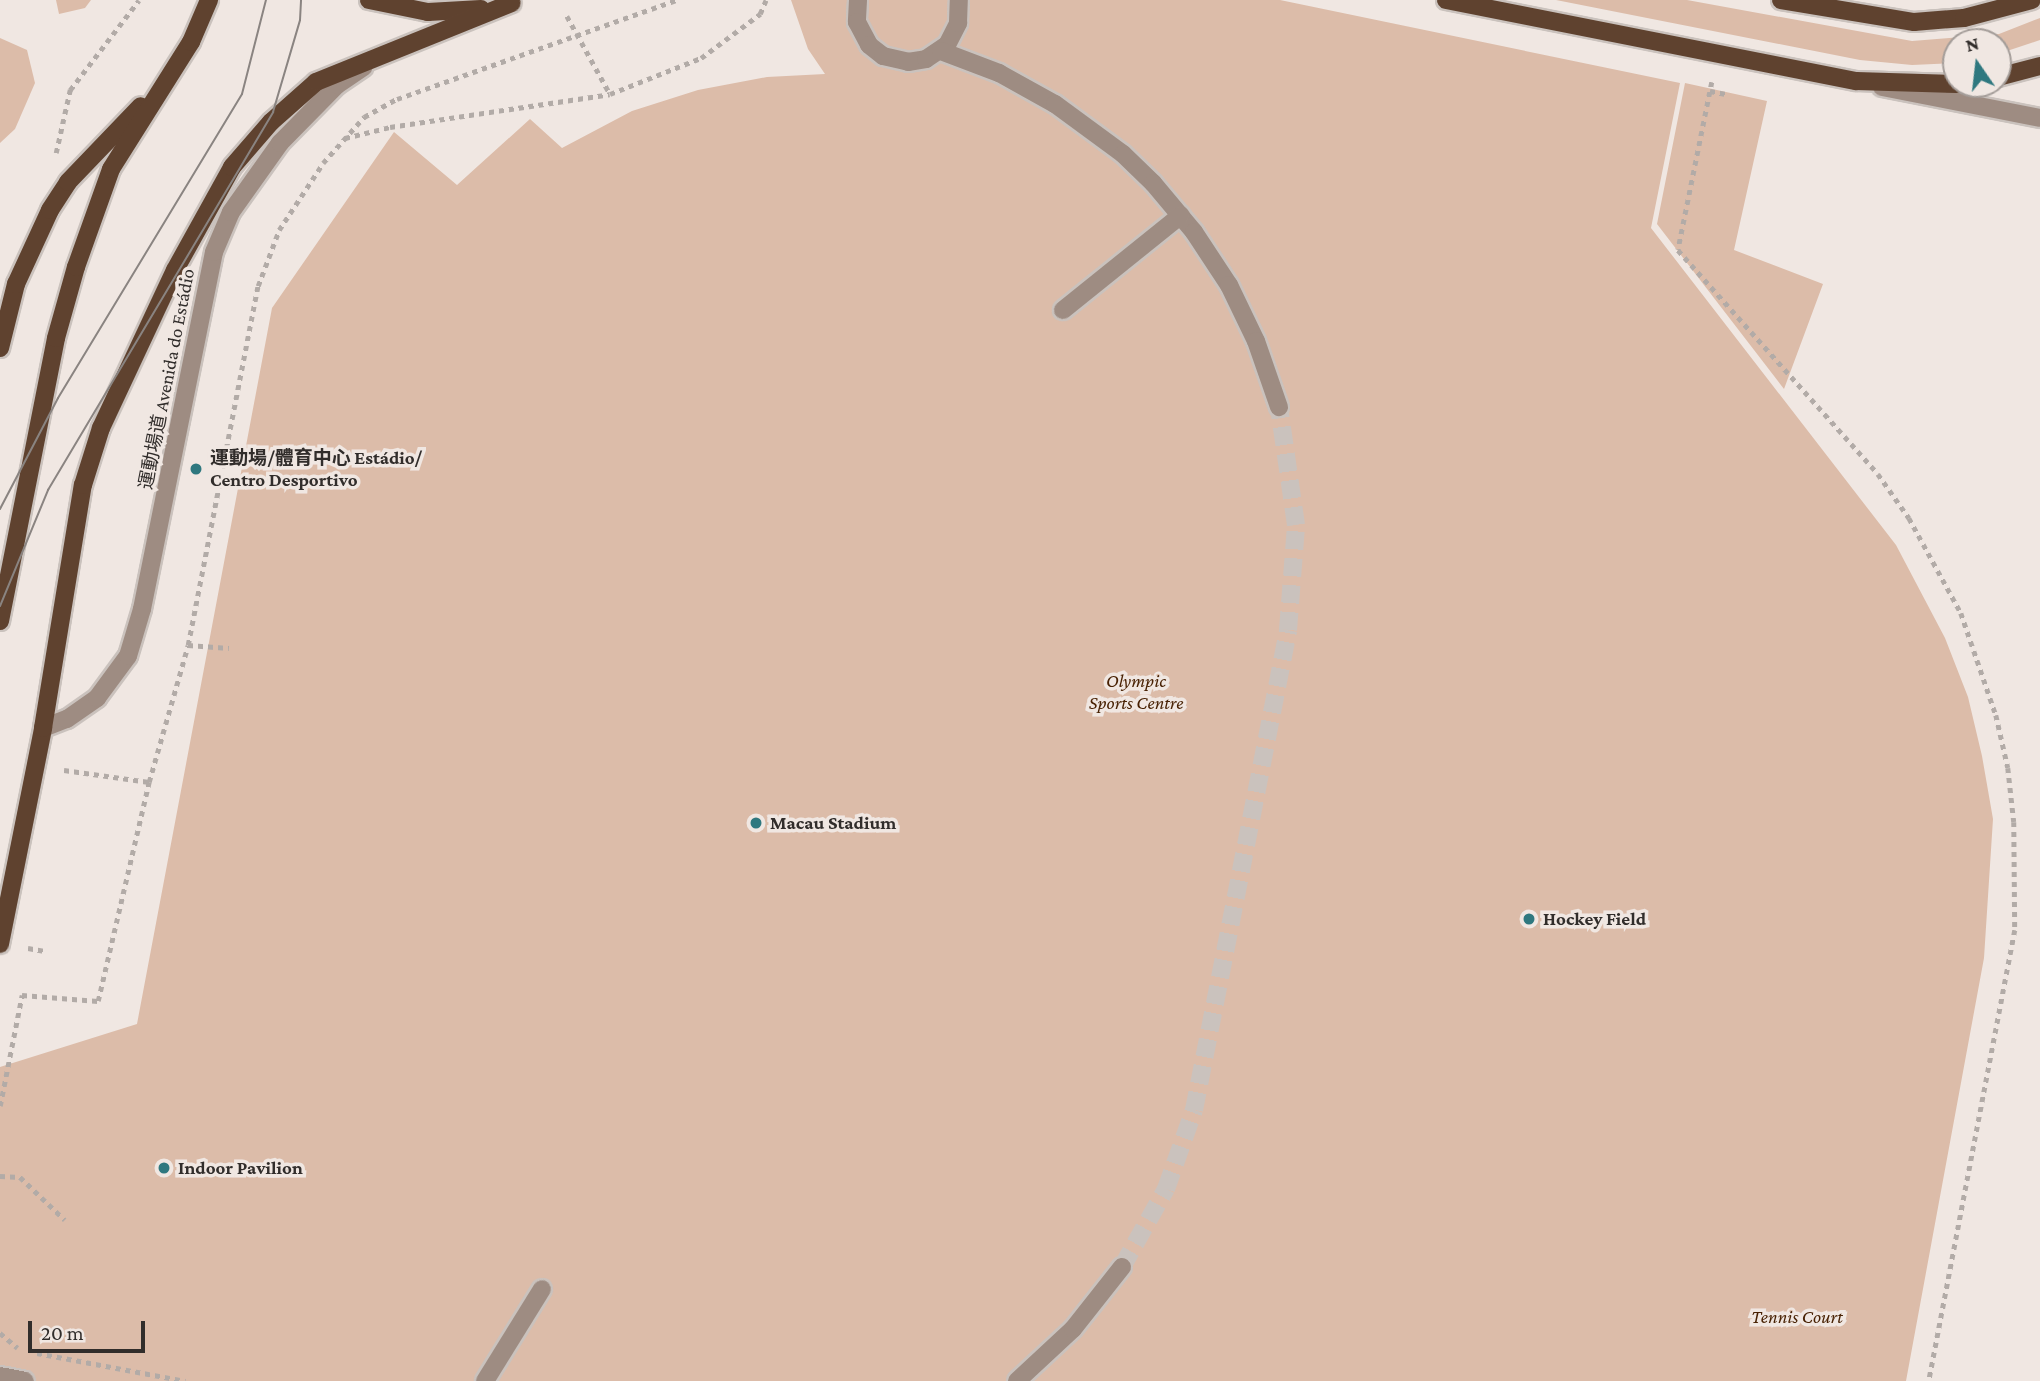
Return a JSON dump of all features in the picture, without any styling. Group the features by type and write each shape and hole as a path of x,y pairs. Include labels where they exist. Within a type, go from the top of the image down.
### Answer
{"main road":[{"path":"0,621 56,338 76,267 111,169 191,42 209,0"},
{"path":"369,0 428,12 471,11 517,2"},
{"path":"1446,0 1856,81 1916,86 1942,85"},
{"path":"1781,0 1914,22 1976,16 2032,0"},
{"name":"運動場道 Avenida do Estádio","path":"0,944 43,728 83,485 101,428 150,317 232,167 271,122 316,82 517,2"},
{"path":"2012,73 2040,66"},
{"path":"0,348 16,284 50,209 68,182 168,78"}],"street":[{"path":"858,0 860,31 883,56 917,61 941,51 956,30 958,0"},
{"path":"941,51 1009,78 1073,115 1123,154 1181,215 1239,303 1279,407"},
{"name":"運動場道 Avenida do Estádio","path":"43,728 66,719 97,698 122,667 133,642 214,252 231,212 280,144 337,85 379,57"},
{"path":"1856,81 2040,118"},
{"path":"1063,310 1181,215"},
{"path":"1017,1381 1073,1329 1122,1267"},
{"path":"485,1381 542,1289"},
{"path":"0,1377 25,1381"}],"path":[{"path":"55,156 70,90 139,0"},
{"path":"0,1106 22,995 98,1001 149,782 188,645 258,286 279,230 344,139 364,117 397,99 676,0"},
{"path":"344,139 390,127 610,94 701,58 760,14 766,0"},
{"path":"567,16 575,36 610,94"},
{"path":"1718,54 1678,250 1878,474 1909,518 1961,613 1996,715 2008,768 2014,822 2015,930 1929,1381"},
{"path":"1710,91 1726,94"},
{"path":"188,645 229,648"},
{"path":"80,773 149,782"},
{"path":"0,1176 20,1177 65,1220"},
{"path":"0,1333 16,1347 29,1351 185,1381"}],"green space":[{"path":"56,0 91,0 85,8 59,14"},
{"name":"Olympic Sports Centre","path":"791,0 1280,0 1680,83 1651,228 1896,545 1945,638 1968,697 1993,819 1984,958 1906,1381 0,1381 0,1067 137,1024 272,308 394,132 457,185 530,119 562,148 632,111 698,90 767,77 825,74 808,49"},
{"path":"1556,0 1687,0 1912,41 1942,39 1942,64 1912,65 1860,60"},
{"path":"2040,18 2040,40 2012,49 2012,29"},
{"path":"0,38 27,50 35,83 15,129 0,143"},
{"path":"1685,83 1767,101 1734,250 1823,284 1784,389 1657,224"}],"tunnel":[{"path":"1122,1267 1166,1189 1194,1110 1288,630 1296,525 1279,407"}],"tram line":[{"path":"0,509 58,398 242,94 266,0"},
{"path":"0,606 48,490 273,112 300,20 301,0"}],"place":[{"name":"運動場/體育中心 Estádio/ Centro Desportivo","path":"196,469"},
{"name":"Macau Stadium","path":"756,823"},
{"name":"Hockey Field","path":"1529,919"},
{"name":"Indoor Pavilion","path":"164,1168"}],"park label":[{"name":"Tennis Court","path":"1797,1317"}]}
